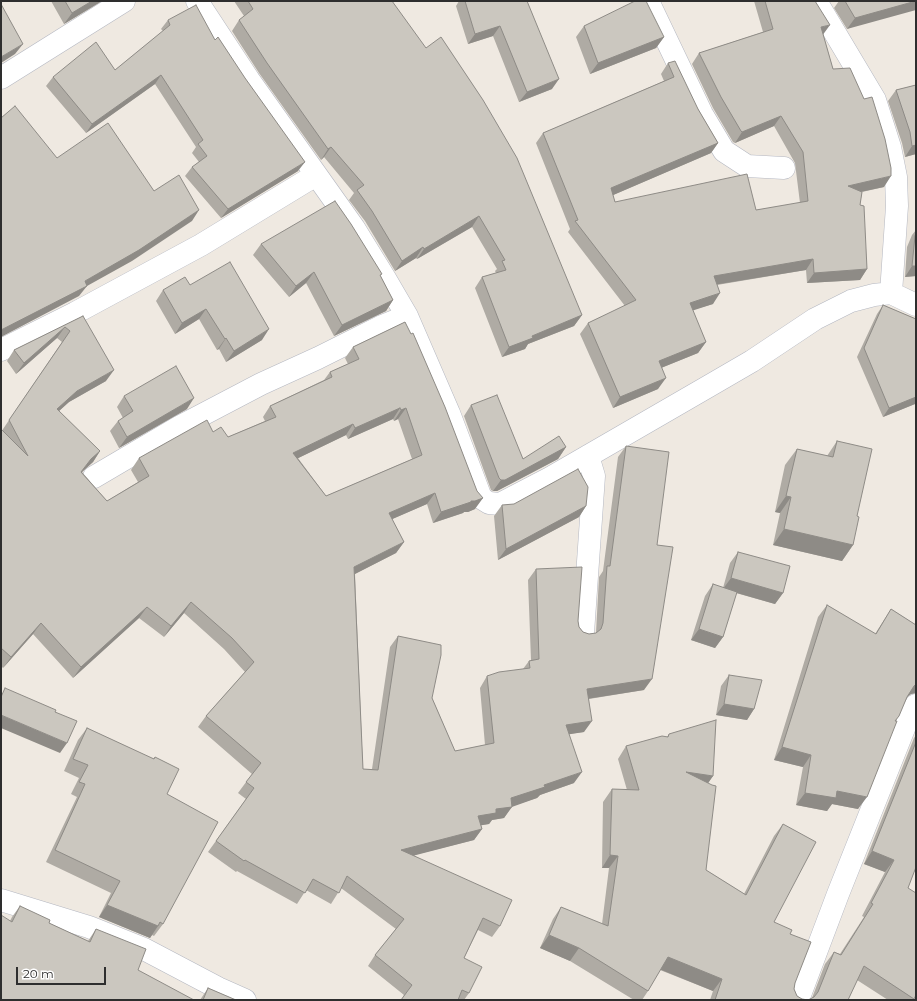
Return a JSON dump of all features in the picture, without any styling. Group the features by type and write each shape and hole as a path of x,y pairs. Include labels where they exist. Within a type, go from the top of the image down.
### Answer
{"street":[{"path":"1,78 124,1"},
{"path":"197,1 249,80 354,228 407,316 449,413 481,498 489,504 500,504 588,456 733,372 815,319 851,301 874,295 891,293 916,305"},
{"path":"648,1 702,114 724,151 747,166 784,168"},
{"path":"816,1 875,100 890,147 896,177 897,206 891,293"},
{"path":"1,350 75,313 201,244 316,175"},
{"path":"94,477 179,428 261,384 380,327 407,316"},
{"path":"583,633 594,476 588,456"},
{"path":"798,1000 838,894 910,730 909,716 916,705"},
{"path":"1,900 89,927 137,946 245,1000"}],"building":[{"path":"65,1 92,1 72,13"},
{"path":"248,1 392,1 426,48 441,37 483,100 517,158 582,315 532,336 533,338 509,347 482,277 506,270 502,261 505,260 479,216 424,249 423,247 402,261 372,211 357,190 364,185 331,147 328,149 267,63 239,20 253,9"},
{"path":"465,1 527,1 559,79 527,92 500,26 475,34"},
{"path":"635,1 646,1 664,37 598,63 584,26"},
{"path":"765,1 815,1 830,25 821,27 833,69 850,68 864,99 872,97 885,139 891,168 891,176 848,186 862,192 860,205 864,206 867,269 814,273 813,259 714,276 720,293 690,303 706,342 659,361 666,378 620,397 588,323 636,300 575,221 578,220 543,133 674,77 668,63 675,61 698,109 718,143 611,188 615,202 747,174 756,210 808,201 803,152 781,116 742,132 721,97 699,53 773,29"},
{"path":"845,1 916,1 855,18"},
{"path":"1,4 23,44 1,57"},
{"path":"196,5 215,40 218,37 245,78 305,162 228,209 192,167 207,156 198,144 203,140 161,75 92,124 53,77 96,42 115,70 170,25 168,20"},
{"path":"916,85 916,145 912,146 910,132 896,90"},
{"path":"15,106 57,158 108,123 154,191 179,175 199,210 139,250 85,281 87,286 1,330 1,118"},
{"path":"335,201 382,274 380,275 393,300 342,325 314,272 296,286 261,244"},
{"path":"916,233 916,266 912,266 915,236"},
{"path":"230,262 269,329 234,351 206,309 182,323 163,290 185,277 190,285"},
{"path":"883,305 916,319 916,397 889,408 864,348"},
{"path":"83,316 114,370 77,391 57,409 100,451 91,459 81,472 107,501 149,476 139,458 207,420 213,432 221,427 228,437 276,417 270,406 332,377 330,372 359,359 353,347 405,322 411,334 413,333 445,407 477,491 483,498 441,512 435,493 389,513 404,542 354,567 363,769 378,770 398,636 441,645 441,655 432,698 455,751 494,743 487,676 499,672 530,668 529,661 539,659 536,569 582,567 578,621 579,627 583,632 589,634 596,633 601,629 603,623 607,566 610,566 626,446 669,452 657,545 673,547 652,679 587,689 592,721 566,725 582,772 544,785 545,787 511,798 512,807 496,809 496,813 478,816 482,829 401,850 512,900 500,926 483,918 464,958 482,967 469,993 462,990 458,1000 401,1000 412,985 375,955 404,919 347,876 339,893 313,879 305,893 245,860 244,861 216,841 254,788 246,782 261,763 206,716 254,662 232,638 191,602 171,626 147,607 81,667 41,623 11,657 1,648 1,432 2,430 28,456 9,420 70,331 65,327 24,363 14,350","holes":["400,408 401,410 406,408 422,455 326,496 293,453 353,424 355,428"]},
{"path":"176,366 194,398 127,437 118,421 133,411 124,396"},
{"path":"497,395 523,459 559,436 566,447 505,480 501,480 471,405"},
{"path":"837,441 872,449 857,516 859,517 853,545 784,529 791,497 786,496 797,449 833,457"},
{"path":"578,469 588,487 586,506 506,549 502,505 514,504"},
{"path":"738,552 790,566 783,593 731,578"},
{"path":"713,584 737,592 723,637 699,629"},
{"path":"827,605 876,634 891,609 916,625 916,684 907,697 899,716 895,721 897,721 867,797 837,791 836,798 805,793 811,755 782,747"},
{"path":"729,675 762,680 754,709 724,704"},
{"path":"5,688 56,710 55,712 77,721 67,743 1,715 1,697"},
{"path":"716,720 713,776 686,772 716,786 706,870 746,895 783,824 816,842 774,922 792,930 790,934 811,942 794,989 797,996 808,1000 715,1000 722,979 668,957 648,991 579,948 549,935 561,907 608,926 618,856 610,855 612,789 639,790 626,746 662,736 668,737 669,734"},
{"path":"87,728 179,769 167,794 218,822 163,924 160,922 158,926 107,905 120,881 55,850 85,784 79,782 88,765 73,759"},
{"path":"916,742 916,867 908,888 916,893 916,995 914,999 864,966 848,1000 808,1000 814,997 818,992 834,952 841,955 873,904 871,903 894,860 872,851"},
{"path":"20,906 50,920 49,923 90,942 96,929 146,949 138,970 194,1000 1,1000 1,915 12,922"},
{"path":"208,988 236,1000 203,1000"}]}
